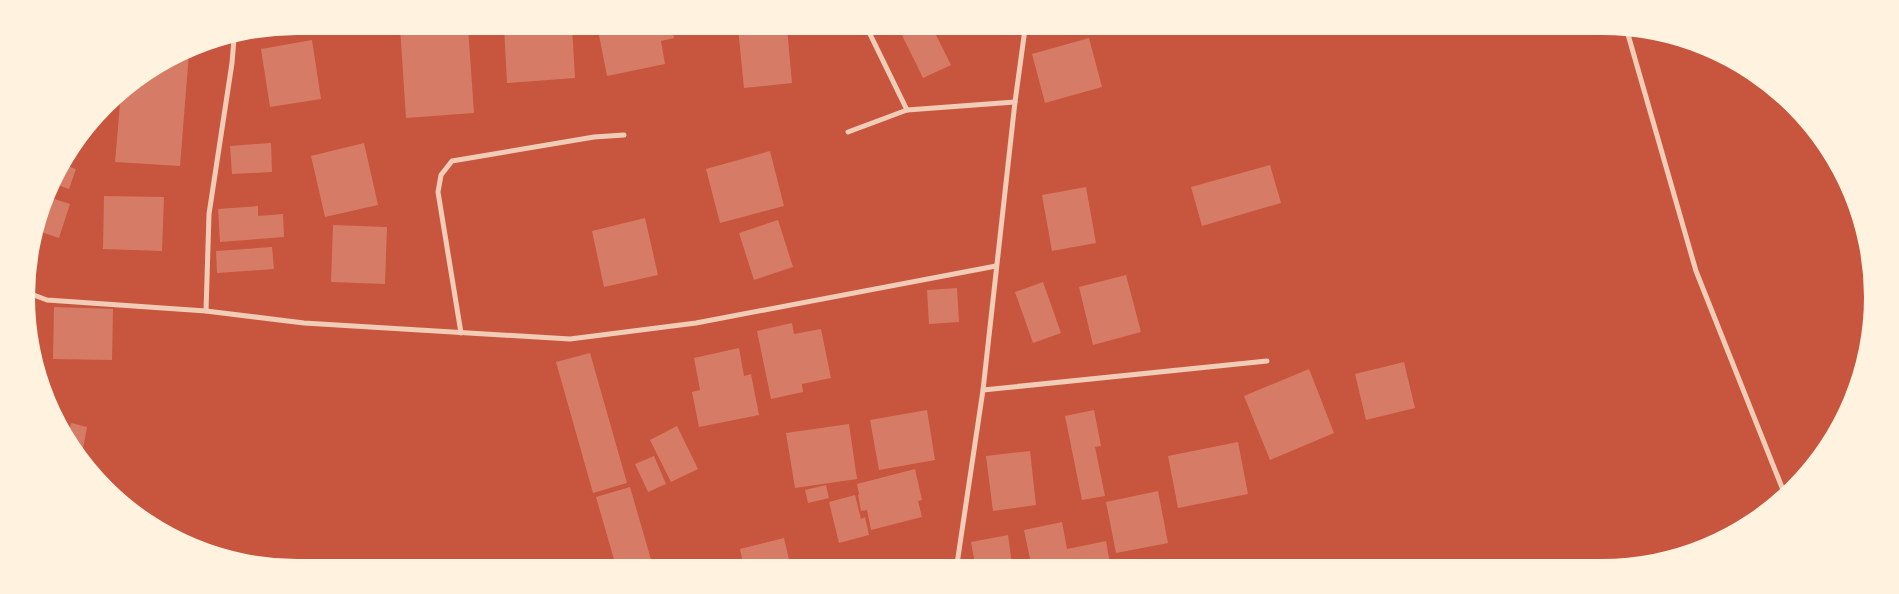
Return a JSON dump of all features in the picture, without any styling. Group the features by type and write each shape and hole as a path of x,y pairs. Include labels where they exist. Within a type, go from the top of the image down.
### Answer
{"street":[{"path":"870,35 907,110"},
{"path":"957,559 983,390 1024,35"},
{"path":"1629,37 1696,271 1782,487"},
{"path":"206,311 210,214 234,43"},
{"path":"848,132 907,110 1015,102"},
{"path":"461,333 438,192 441,175 452,161 594,137 624,134"},
{"path":"35,296 46,300 206,311 304,322 570,339 706,321 996,266"},
{"path":"983,390 1267,361"}],"building":[{"path":"401,35 469,35 474,113 406,118"},
{"path":"504,35 572,35 575,78 507,83"},
{"path":"599,35 673,35 674,38 661,41 665,64 607,76"},
{"path":"739,35 788,35 792,83 744,88"},
{"path":"902,35 936,35 951,65 923,78"},
{"path":"1089,38 1102,87 1045,103 1032,54"},
{"path":"312,40 321,99 270,107 261,49"},
{"path":"189,59 180,166 115,162 120,104 151,79"},
{"path":"271,143 272,172 232,174 230,146"},
{"path":"364,143 378,205 325,217 311,156"},
{"path":"770,151 784,206 720,223 706,169"},
{"path":"1270,165 1281,203 1202,226 1191,187"},
{"path":"70,167 76,169 69,189 60,186"},
{"path":"1086,187 1096,243 1052,251 1042,195"},
{"path":"104,196 164,197 162,251 103,249"},
{"path":"54,199 70,204 59,238 43,233"},
{"path":"258,206 258,216 283,214 284,237 220,242 218,209"},
{"path":"645,218 658,275 604,287 592,231"},
{"path":"778,220 793,267 754,280 739,233"},
{"path":"333,225 387,227 385,284 331,282"},
{"path":"272,247 274,269 217,273 216,251"},
{"path":"1126,275 1141,332 1093,345 1079,287"},
{"path":"1043,282 1061,333 1033,343 1015,292"},
{"path":"957,288 959,322 929,324 927,290"},
{"path":"54,307 113,309 112,360 53,359"},
{"path":"792,323 794,334 821,329 831,378 802,384 803,392 771,399 757,331"},
{"path":"739,348 744,376 751,374 759,415 699,427 692,392 700,390 694,358"},
{"path":"590,353 627,483 593,493 556,362"},
{"path":"1404,362 1415,408 1366,420 1355,374"},
{"path":"1309,369 1334,433 1270,460 1244,396"},
{"path":"927,410 935,460 879,470 870,420"},
{"path":"1094,410 1101,446 1095,447 1105,496 1082,500 1065,416"},
{"path":"71,423 87,427 83,448 79,443 70,428"},
{"path":"849,424 857,479 795,488 786,433"},
{"path":"677,426 698,469 671,482 650,440"},
{"path":"1238,442 1248,494 1178,508 1168,456"},
{"path":"1030,451 1036,505 993,511 986,456"},
{"path":"654,456 666,484 648,492 635,464"},
{"path":"915,469 922,500 918,501 922,517 871,530 867,510 861,511 857,484"},
{"path":"826,485 829,498 808,503 805,490"},
{"path":"630,487 651,559 614,559 596,497"},
{"path":"1158,491 1168,543 1116,553 1106,502"},
{"path":"855,495 861,519 865,517 869,535 839,543 829,502"},
{"path":"1062,522 1067,549 1106,541 1109,559 1030,559 1024,530"},
{"path":"1008,535 1011,559 974,559 971,542"},
{"path":"784,538 789,559 742,559 740,549"}]}
